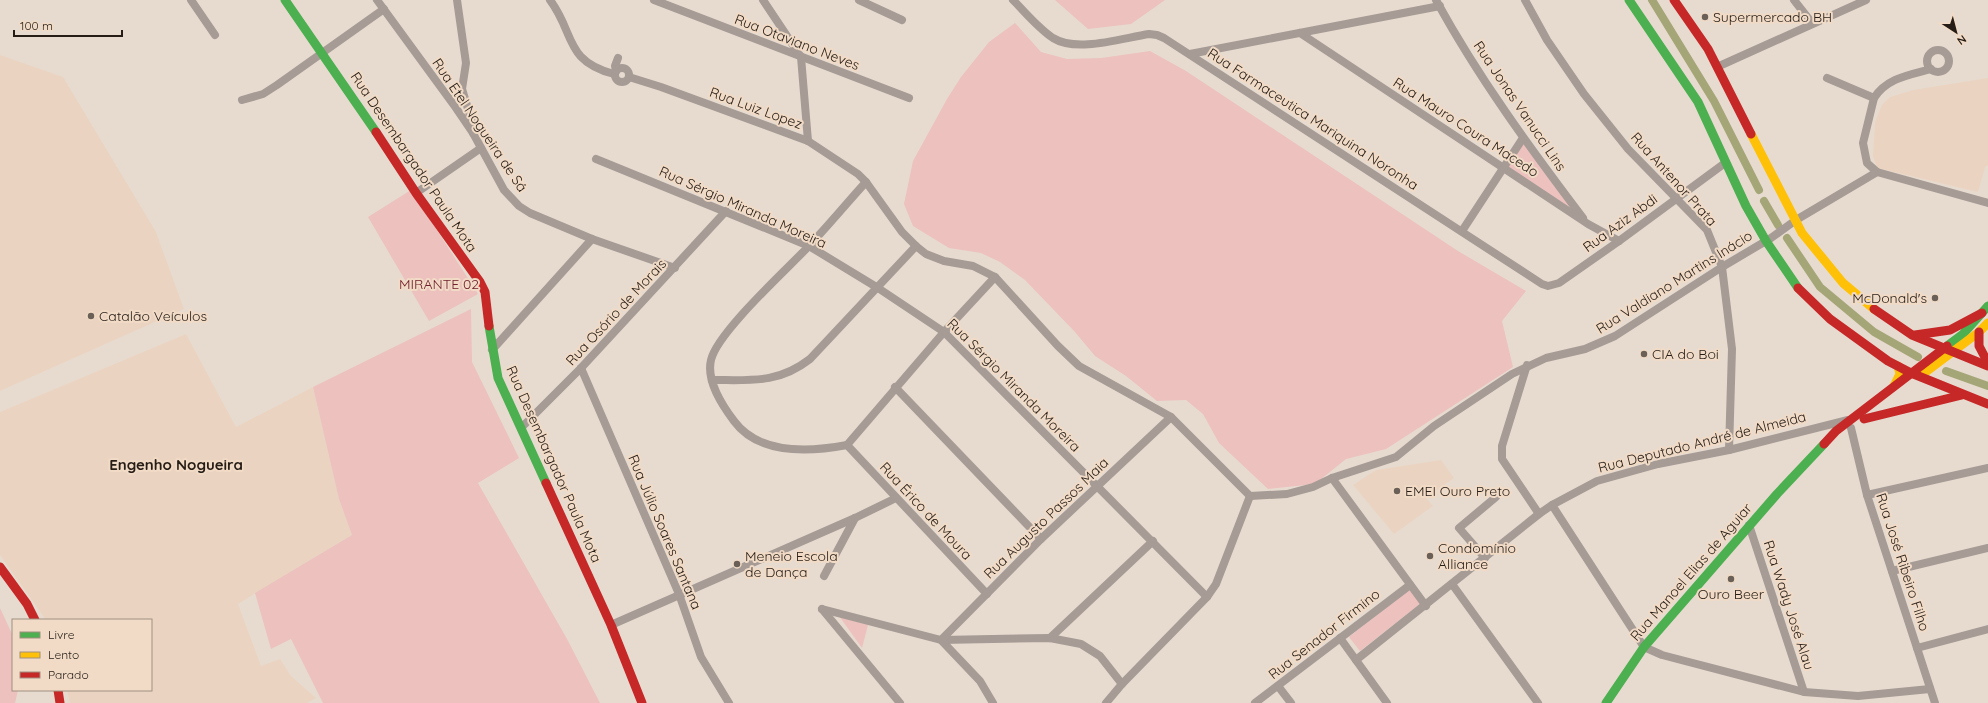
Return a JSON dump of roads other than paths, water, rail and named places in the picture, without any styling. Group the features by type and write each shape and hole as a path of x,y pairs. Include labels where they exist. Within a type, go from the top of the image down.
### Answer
{"main road":[{"name":"Rua Desembargador Paula Mota","path":"285,0 322,52 416,192 480,282 485,292 492,350 498,378 611,625 642,703"},
{"path":"1629,0 1698,102 1746,206 1766,241 1800,291 1830,319 1861,342 1898,366 1962,395 1988,404"},
{"path":"1674,0 1708,49 1778,189 1802,233 1843,283 1872,308 1912,335 1988,366"},
{"path":"1912,335 1950,330 1985,310"},
{"name":"Rua Manoel Elias de Aguiar","path":"1850,424 1864,419 1915,375 1943,348 1963,334 1985,310"},
{"name":"Rua Manoel Elias de Aguiar","path":"1606,703 1644,647 1749,525 1804,464 1894,386 1915,375 1953,351 1979,332 1988,323"},
{"path":"1979,332 1979,346 1988,363"},
{"path":"1894,386 1900,374 1898,366"},
{"path":"1864,419 1962,395"},
{"path":"0,567 27,604 35,619"},
{"path":"58,691 60,703"}],"street":[{"path":"191,0 215,35"},
{"name":"Rua Etel Nogueira de Sá","path":"378,0 473,133 504,190 519,206 530,213 592,239 675,268"},
{"path":"457,0 466,63 462,89 472,122 473,133"},
{"path":"550,0 576,52 597,70 615,72 614,66 618,58"},
{"name":"Rua Otaviano Neves","path":"654,0 909,98"},
{"path":"763,0 801,57 808,141"},
{"path":"859,0 902,20"},
{"name":"Rua Farmaceutica Mariquina Noronha","path":"1013,0 1048,34 1064,43 1085,44 1157,34 1542,284 1548,286"},
{"name":"Rua Antenor Prata","path":"1525,0 1547,40 1584,94 1628,149 1707,230 1722,267 1732,348 1729,450"},
{"path":"1794,0 1812,23"},
{"path":"1717,67 1866,0"},
{"path":"1190,54 1300,33 1438,3"},
{"name":"Rua Jonas Vanucci Lins","path":"1438,3 1489,89 1523,138 1588,224"},
{"path":"242,100 263,94 384,9"},
{"name":"Rua Mauro Coura Macedo","path":"1300,33 1588,224 1619,241"},
{"name":"Rua Luiz Lopez","path":"615,72 622,67 629,73 629,78 661,87 808,141 858,174 866,182 902,232 926,254 944,261 973,266 995,277"},
{"path":"1931,69 1888,83 1874,98 1863,143 1868,162 1877,172 1988,203"},
{"path":"1827,78 1874,98"},
{"path":"1462,231 1523,138"},
{"path":"416,192 481,148"},
{"name":"Rua Sérgio Miranda Moreira","path":"596,158 809,246 878,288 944,332 1154,541 1207,597"},
{"name":"Rua Aziz Abdi","path":"1548,286 1558,283 1619,241 1725,163"},
{"name":"Rua Valdiano Martins Inácio","path":"1250,496 1287,494 1313,487 1332,478 1396,457 1434,426 1527,365 1546,358 1602,344 1722,267 1766,241 1787,225 1877,172"},
{"path":"866,182 809,246 719,341 711,360 712,380 716,391 736,425 755,439 782,448 804,450 847,445 944,332 995,277 1058,346 1079,366 1171,417 1250,496 1216,584 1207,597 1122,684 1106,703"},
{"name":"Rua Osório de Morais","path":"521,428 581,368 675,268 726,211"},
{"path":"492,350 592,239"},
{"path":"712,380 774,378 791,372 810,359 916,246"},
{"path":"1527,365 1502,446 1502,459 1539,514"},
{"name":"Rua Júlio Soares Santana","path":"581,368 679,594 701,657 729,703"},
{"path":"895,388 1041,539"},
{"name":"Rua Augusto Passos Maia","path":"941,640 1041,539 1171,417"},
{"name":"Rua Deputado André de Almeida","path":"1356,660 1426,606 1539,514 1552,505 1597,481 1658,464 1850,424"},
{"name":"Rua José Ribeiro Filho","path":"1850,424 1867,495 1934,703"},
{"name":"Rua Érico de Moura","path":"847,445 986,594"},
{"path":"1867,495 1988,468"},
{"path":"1332,478 1426,606"},
{"path":"1485,558 1459,528 1496,497"},
{"path":"611,625 855,518 896,498"},
{"path":"1552,505 1644,647 1662,655 1804,692 1858,696 1930,689"},
{"path":"824,576 855,518"},
{"name":"Rua Wady José Alau","path":"1749,525 1804,692"},
{"path":"1050,638 1154,541"},
{"path":"1892,571 1988,548"},
{"name":"Rua Senador Firmino","path":"1255,703 1410,584"},
{"path":"1452,584 1538,703"},
{"path":"900,703 822,609 941,640 1050,638 1081,644 1100,656 1122,684"},
{"path":"1917,648 1988,629"},
{"path":"1340,638 1387,703"},
{"path":"941,640 980,681 993,703"},
{"path":"1278,686 1291,703"}],"waterway":[{"path":"1652,0 1714,101 1759,190"},
{"path":"1764,201 1778,225"},
{"path":"1787,238 1820,287 1874,332 1918,357"},
{"path":"1946,371 1988,386"}],"place":[{"name":"Supermercado BH","path":"1705,17"},
{"name":"McDonald's","path":"1935,298"},
{"name":"Catalão Veículos","path":"91,316"},
{"name":"CIA do Boi","path":"1644,354"},
{"name":"EMEI Ouro Preto","path":"1397,491"},
{"name":"Condomínio Alliance","path":"1430,556"},
{"name":"Meneio Escola de Dança","path":"737,564"},
{"name":"Ouro Beer","path":"1731,579"}],"district":[{"name":"Engenho Nogueira","path":"176,465"}],"park label":[{"name":"MIRANTE 02","path":"439,284"}]}
